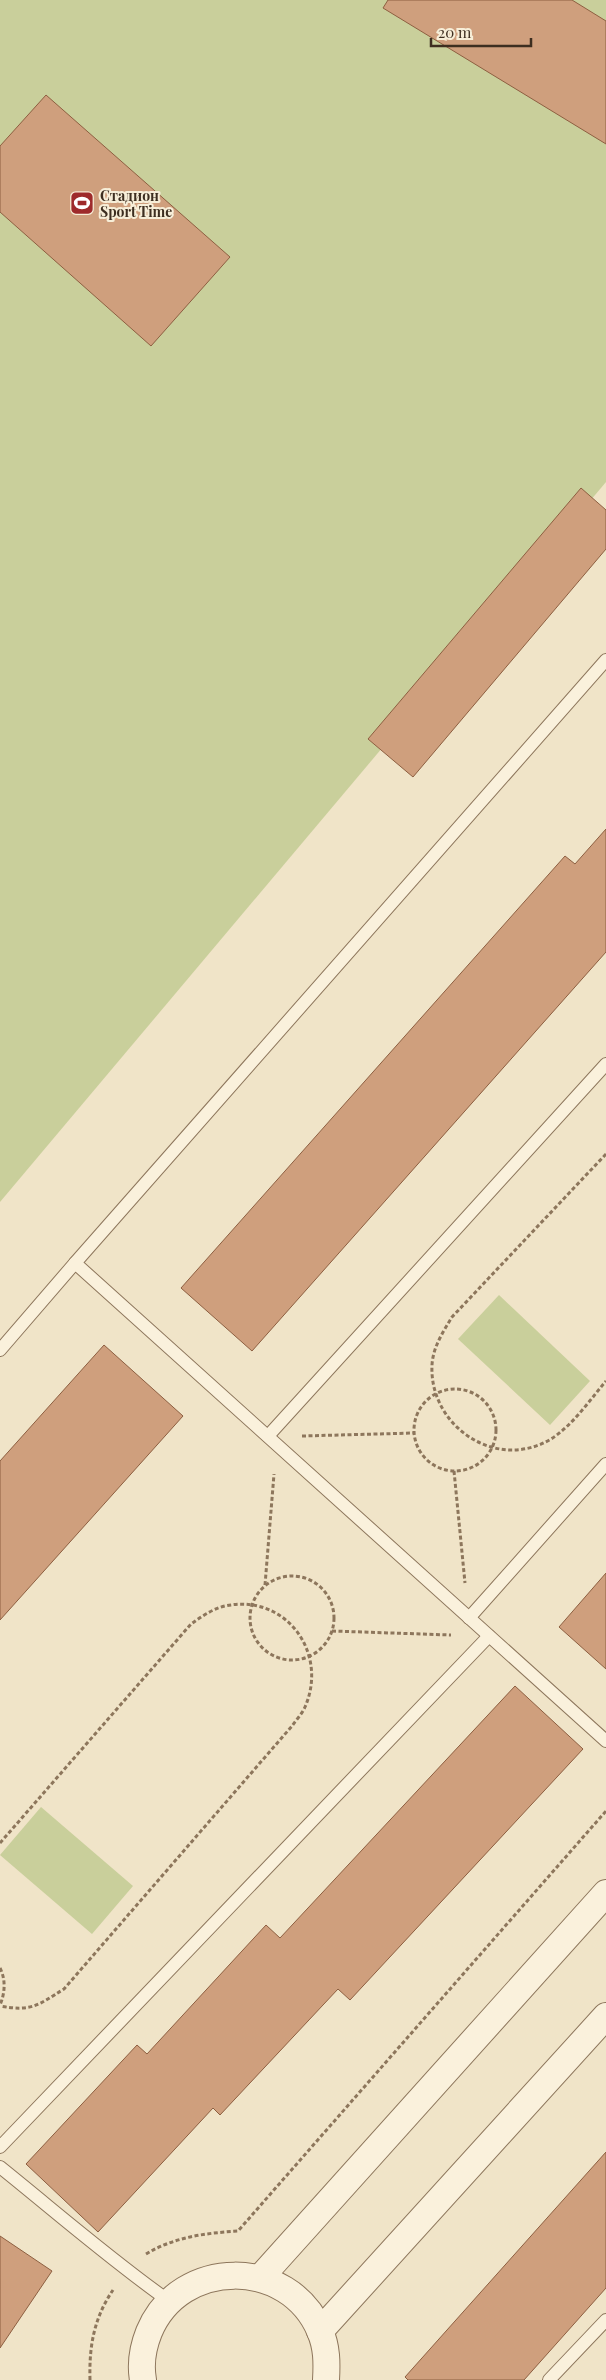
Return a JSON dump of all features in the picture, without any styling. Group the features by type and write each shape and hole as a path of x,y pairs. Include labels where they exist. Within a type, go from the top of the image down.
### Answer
{"street":[{"path":"260,2278 606,1893"},
{"path":"320,2331 606,2016"},
{"path":"143,2380 144,2346 153,2322 169,2301 189,2286 212,2277 236,2275 260,2278 285,2290 306,2308 320,2331 328,2358 326,2380"}],"lane":[{"path":"0,1350 606,660"},
{"path":"272,1440 606,1064"},
{"path":"75,1263 606,1741"},
{"path":"469,1618 606,1464"},
{"path":"0,2147 489,1636"},
{"path":"0,2167 94,2242 126,2271 169,2301"},
{"path":"549,2380 606,2320"}],"path":[{"path":"606,1154 452,1317 438,1340 432,1364 436,1394 443,1411 458,1430 479,1443 503,1450 527,1448 550,1439 569,1424 606,1381"},
{"path":"456,1389 470,1392 482,1398 491,1409 495,1422 496,1436 484,1460 473,1468 454,1471 434,1466 424,1457 417,1446 414,1433 415,1420 421,1407 436,1394 456,1389"},
{"path":"265,1586 272,1440 414,1433"},
{"path":"454,1471 469,1618"},
{"path":"299,1577 320,1587 328,1596 332,1607 332,1631 323,1646 310,1657 288,1660 268,1653 254,1637 250,1616 252,1605 257,1595 265,1586 281,1578 299,1577"},
{"path":"0,1843 191,1624 206,1613 224,1606 252,1605 280,1616 296,1629 307,1647 312,1668 311,1689 305,1709 64,1989 36,2007 17,2009 0,2006 4,1995 4,1983 0,1968"},
{"path":"332,1631 489,1636"},
{"path":"90,2380 90,2348 97,2321 108,2297 126,2271 148,2253 173,2241 203,2233 238,2231 606,1811"}],"green space":[{"path":"0,0 606,0 606,482 0,1202"},
{"path":"499,1295 590,1381 550,1425 458,1339"},
{"path":"41,1807 133,1886 92,1934 0,1855"}],"building":[{"path":"388,0 572,0 606,21 606,144 383,8"},
{"path":"46,95 230,257 151,346 0,212 0,146"},
{"path":"581,488 606,510 606,549 413,777 368,739"},
{"path":"606,829 606,952 252,1351 181,1288 565,856 575,864"},
{"path":"104,1345 183,1416 0,1620 0,1461"},
{"path":"606,1573 606,1669 559,1627"},
{"path":"515,1686 583,1749 350,2000 338,1989 220,2115 213,2108 98,2232 26,2164 137,2045 147,2054 266,1925 280,1938"},
{"path":"606,2152 606,2288 524,2380 408,2380 405,2377"},
{"path":"0,2236 52,2271 0,2348"}],"place":[{"name":"Стадион Sport Time","path":"82,203"}]}
